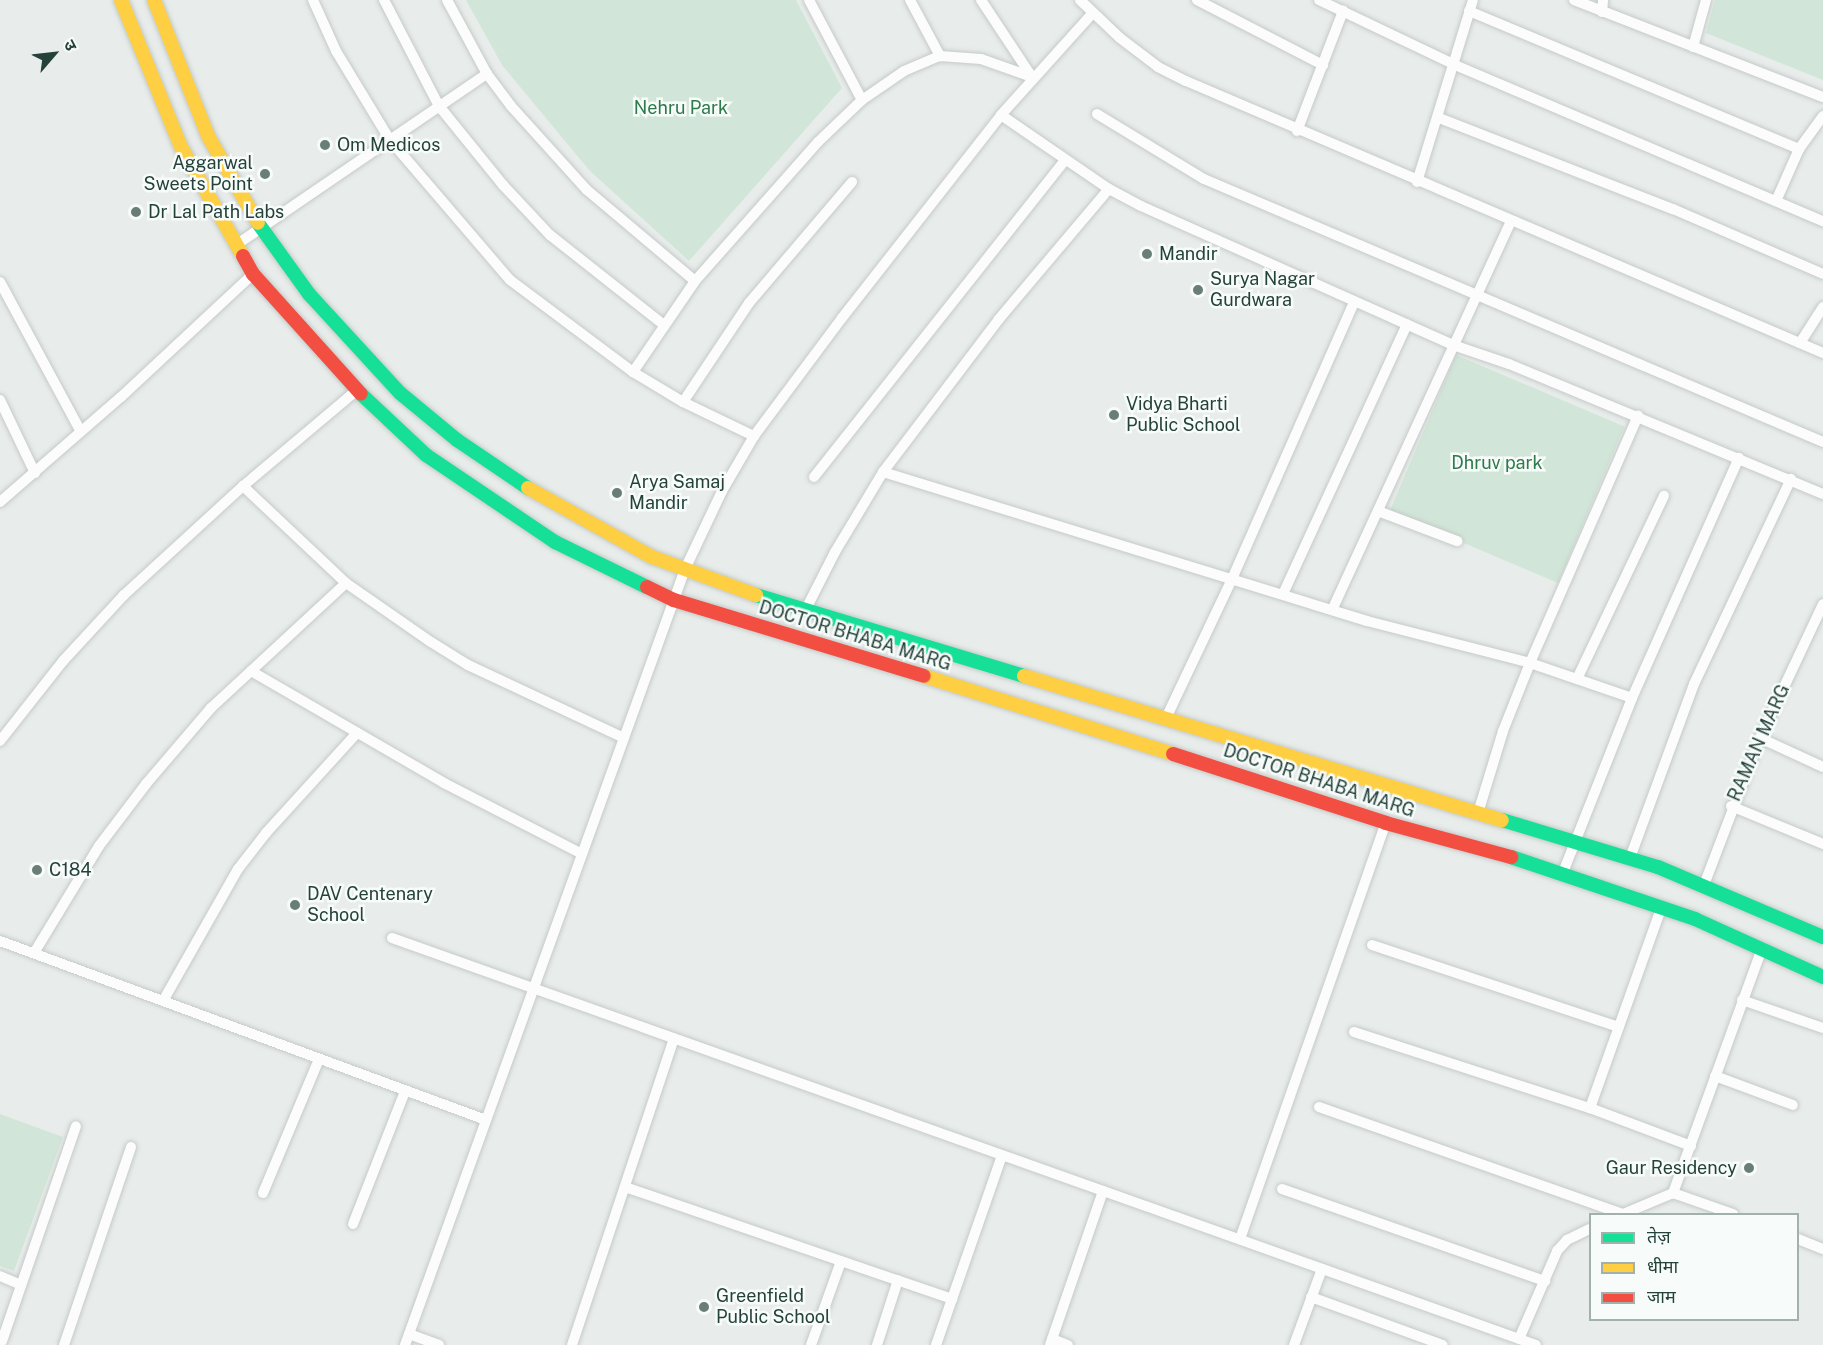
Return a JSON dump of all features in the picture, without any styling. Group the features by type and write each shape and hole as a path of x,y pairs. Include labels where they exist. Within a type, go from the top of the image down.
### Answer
{"street":[{"name":"DOCTOR BHABA MARG","path":"121,0 181,147 253,274 357,390 426,455 470,488 555,542 674,600 1106,731 1386,823 1522,860 1661,909 1762,948 1823,977"},
{"name":"DOCTOR BHABA MARG","path":"154,0 208,136 261,228 309,294 400,393 457,440 551,504 652,557 754,594 807,607 1086,695 1167,717 1630,858 1704,885 1823,936"},
{"path":"313,0 336,51 390,140 472,240 510,280 633,372 683,402 754,436"},
{"path":"384,0 439,106 550,236 664,326"},
{"path":"447,0 487,74 587,189 695,281"},
{"path":"809,0 862,100"},
{"path":"910,0 940,56"},
{"path":"981,0 1032,77"},
{"path":"1080,0 1092,14 1158,67 1298,131 1823,353"},
{"path":"1197,0 1323,65"},
{"path":"1319,0 1455,65 1823,220"},
{"path":"1417,182 1439,118 1473,0"},
{"path":"1574,0 1823,97"},
{"path":"1602,12 1603,0"},
{"path":"1693,47 1706,0"},
{"path":"1298,131 1343,11"},
{"path":"1469,11 1799,149"},
{"path":"439,1345 406,1340 685,569 722,491 754,436 1001,115 1032,77 1092,14"},
{"path":"633,372 695,281 818,142 862,100 904,71 940,56 981,59 1032,77"},
{"path":"236,245 487,74"},
{"path":"1097,114 1204,179 1474,296 1823,442"},
{"path":"1001,115 1108,189 1354,303 1823,494"},
{"path":"1776,201 1799,149 1823,116"},
{"path":"1439,118 1673,209 1823,274"},
{"path":"814,477 1065,160"},
{"path":"683,402 749,303 852,182"},
{"path":"807,607 835,552 883,472 999,319 1108,189"},
{"path":"1333,608 1474,296 1511,221"},
{"path":"0,502 81,432 253,274"},
{"path":"0,282 81,432"},
{"path":"1167,717 1232,579 1354,303"},
{"path":"1800,343 1823,307"},
{"path":"1284,594 1407,324"},
{"path":"0,741 63,661 124,595 243,486 357,390"},
{"path":"0,400 35,473"},
{"path":"1478,813 1503,731 1530,663 1638,417"},
{"path":"1562,875 1632,698 1739,458"},
{"path":"883,472 1232,579 1530,663 1632,698"},
{"path":"1630,858 1694,684 1791,480"},
{"path":"243,486 346,583 468,665 624,738"},
{"path":"1577,678 1664,496"},
{"path":"1378,511 1457,541"},
{"path":"34,953 99,846 146,784 211,708 346,583"},
{"name":"RAMAN MARG","path":"1704,885 1731,806 1823,604"},
{"path":"251,671 444,783 582,854"},
{"path":"163,1001 238,869 266,833 357,733"},
{"path":"1760,738 1823,767"},
{"path":"1731,806 1823,844"},
{"path":"1240,1239 1386,823"},
{"path":"1590,1108 1661,909"},
{"path":"392,938 1536,1345"},
{"path":"0,941 486,1120"},
{"path":"1372,945 1619,1027"},
{"path":"1673,1193 1762,948"},
{"path":"1742,1000 1823,1028"},
{"path":"1354,1032 1590,1108 1691,1146"},
{"path":"572,1345 674,1039"},
{"path":"263,1194 318,1059"},
{"path":"1715,1076 1793,1105"},
{"path":"353,1224 405,1090"},
{"path":"1319,1107 1620,1213"},
{"path":"5,1342 21,1285 76,1126"},
{"path":"63,1345 131,1147"},
{"path":"936,1345 1002,1155"},
{"path":"625,1187 952,1299"},
{"path":"1282,1189 1545,1281"},
{"path":"1068,1345 1051,1342 1103,1191"},
{"path":"1625,1213 1673,1193 1728,1213"},
{"path":"1519,1339 1562,1244 1589,1230"},
{"path":"1799,1240 1823,1249"},
{"path":"811,1345 841,1261"},
{"path":"1293,1345 1322,1269"},
{"path":"0,1276 21,1285"},
{"path":"877,1345 898,1280"},
{"path":"1311,1298 1443,1345"}],"green space":[{"name":"Nehru Park","path":"466,0 796,0 842,88 689,261 589,170 502,65"},
{"path":"1715,0 1823,0 1823,80 1706,33"},
{"name":"Dhruv park","path":"1456,355 1624,427 1558,583 1390,511"},
{"path":"0,1114 63,1137 14,1271 0,1266"}],"traffic: fast":[{"path":"258,223 309,294 400,393 457,440 528,488"},
{"path":"361,394 426,455 555,542 647,587"},
{"path":"756,595 1024,676"},
{"path":"1502,820 1658,867 1823,937"},
{"path":"1511,857 1695,919 1823,977"}],"traffic: slow":[{"path":"121,0 181,147 243,256"},
{"path":"154,0 208,136 258,223"},
{"path":"528,488 652,557 756,595"},
{"path":"924,676 1173,754"},
{"path":"1024,676 1502,820"}],"traffic: jam":[{"path":"243,256 253,274 361,394"},
{"path":"647,587 674,600 924,676"},
{"path":"1173,754 1386,823 1511,857"}],"place":[{"name":"Om Medicos","path":"325,145"},
{"name":"Aggarwal Sweets Point","path":"265,174"},
{"name":"Dr Lal Path Labs","path":"136,212"},
{"name":"Mandir","path":"1147,254"},
{"name":"Surya Nagar Gurdwara","path":"1198,290"},
{"name":"Vidya Bharti Public School","path":"1114,415"},
{"name":"Arya Samaj Mandir","path":"617,493"},
{"name":"C184","path":"37,870"},
{"name":"DAV Centenary School","path":"295,905"},
{"name":"Gaur Residency","path":"1749,1168"},
{"name":"Greenfield Public School","path":"704,1307"}]}
